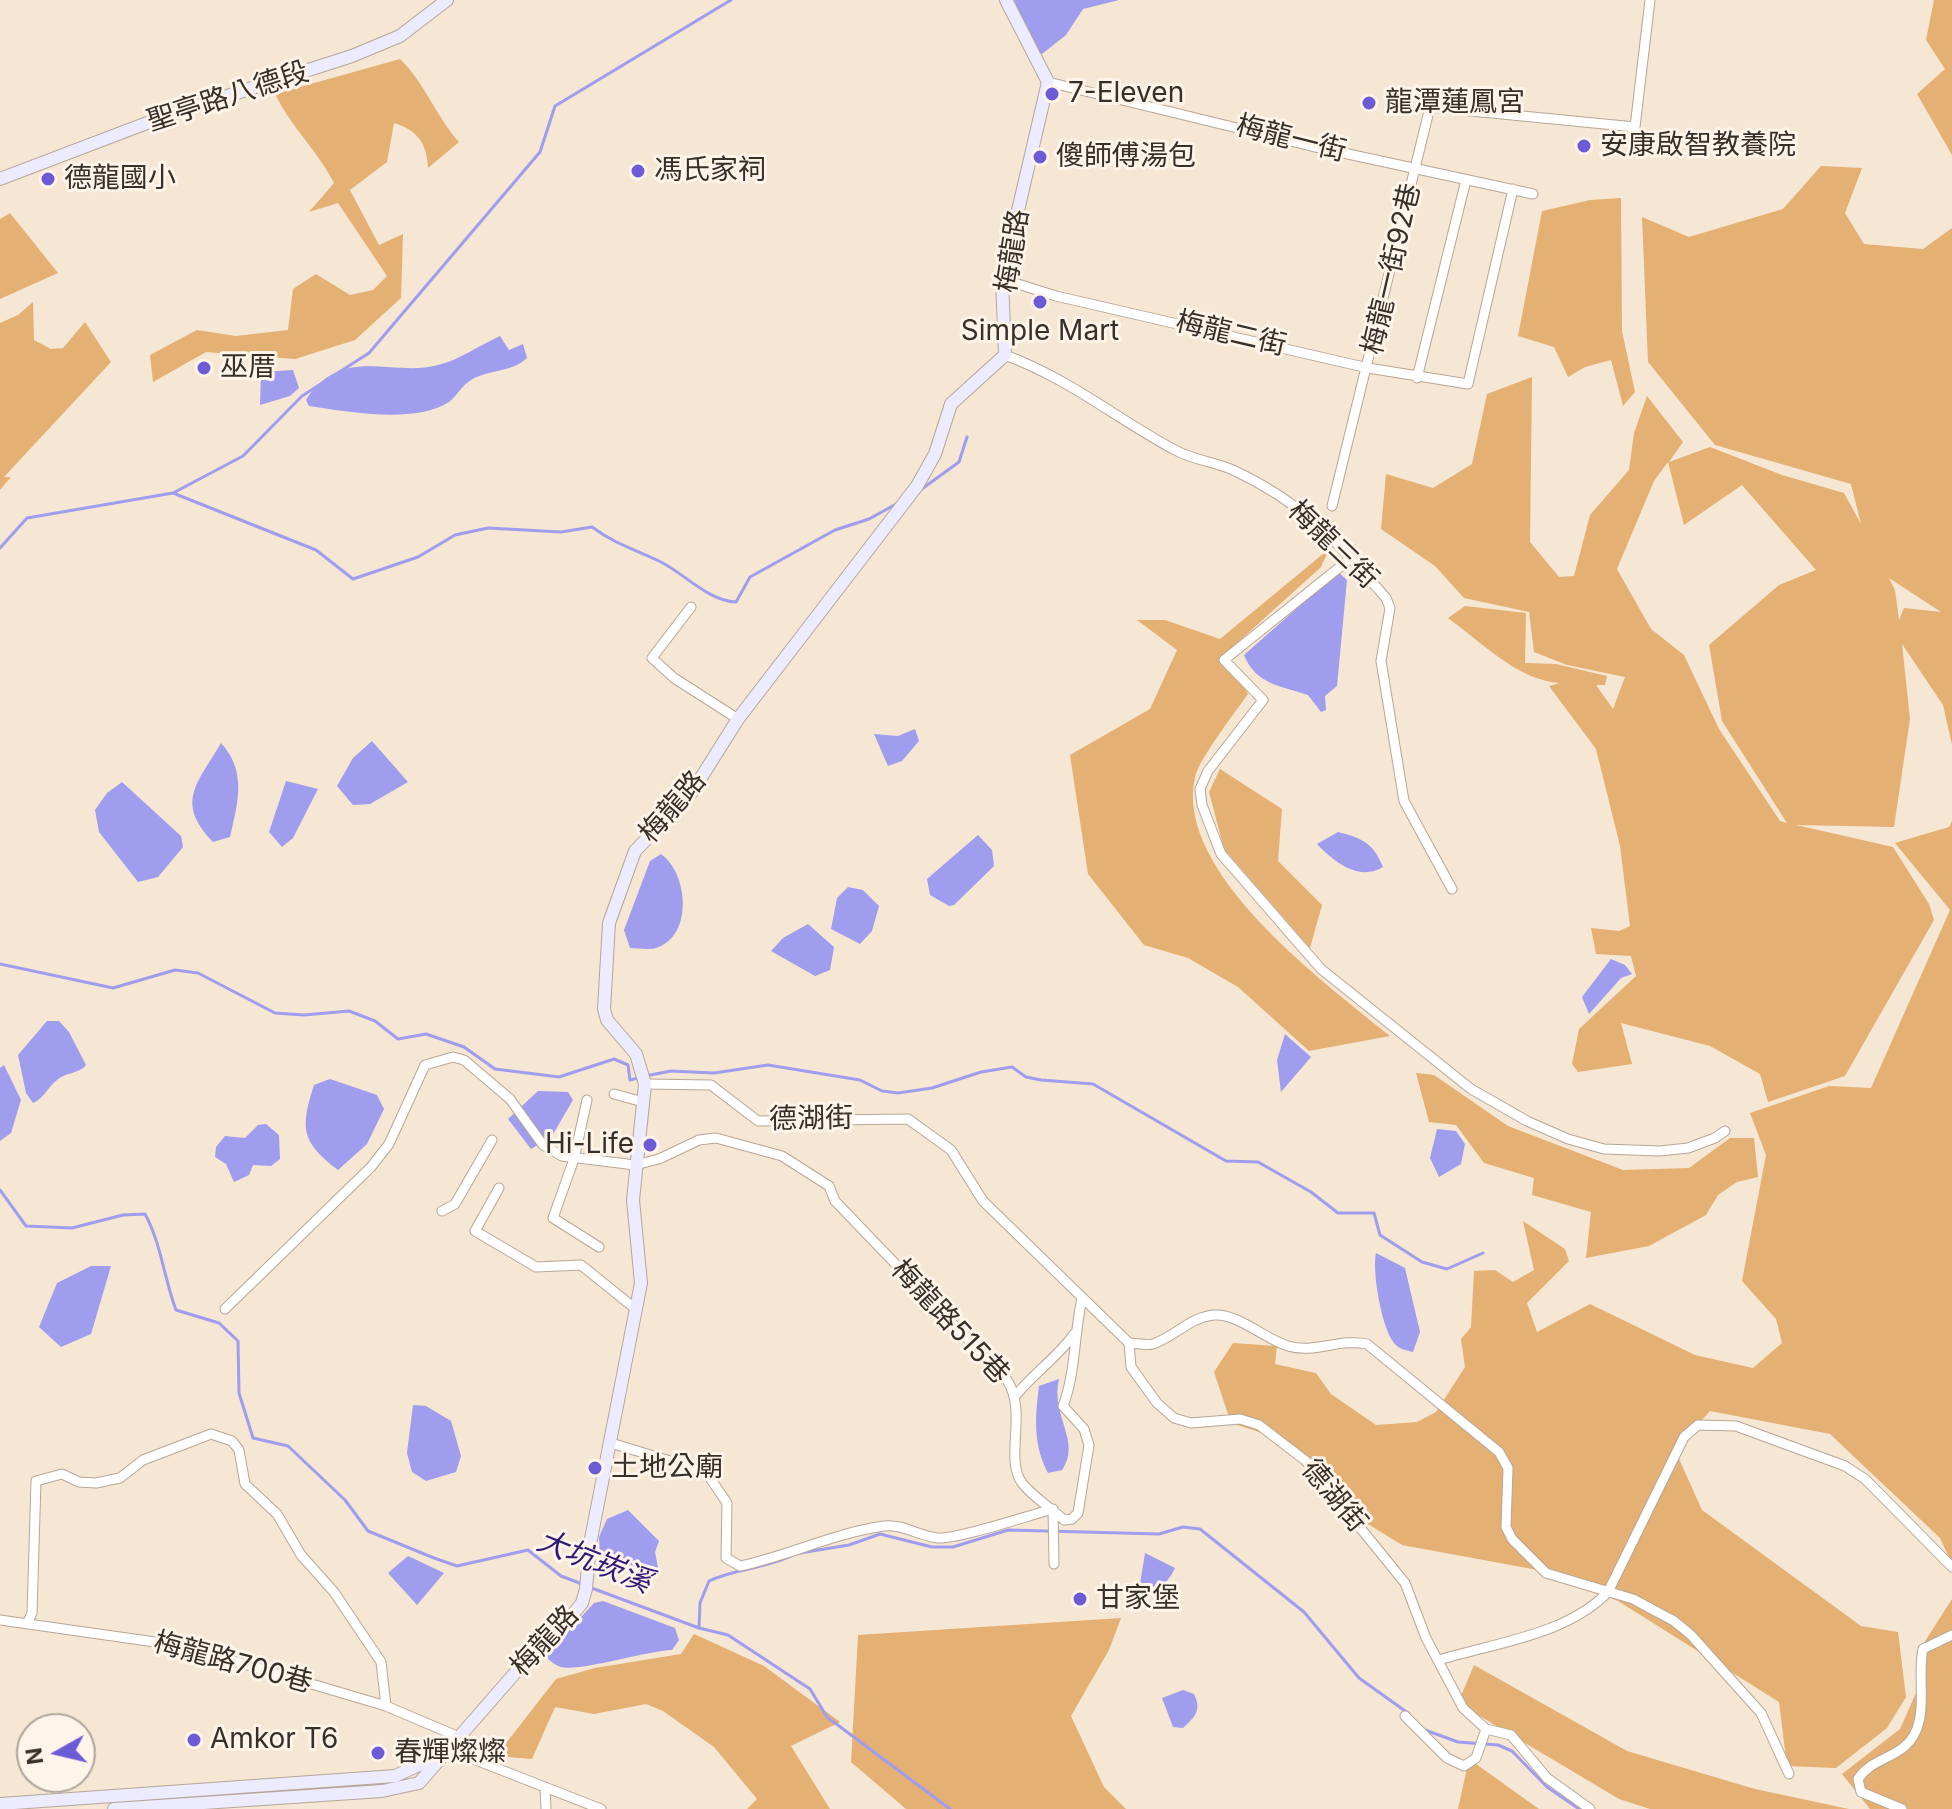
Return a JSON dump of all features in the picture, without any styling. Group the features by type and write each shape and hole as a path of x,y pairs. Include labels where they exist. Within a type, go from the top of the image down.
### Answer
{"street":[{"name":"聖亭路八德段","path":"0,179 168,115 352,56 400,36 447,0"},
{"path":"1006,0 1048,82"},
{"name":"梅龍一街92巷","path":"1332,506 1430,107 1635,127 1650,0"},
{"name":"梅龍一街","path":"1048,82 1533,194"},
{"name":"梅龍路","path":"450,1750 566,1623 582,1603 587,1585 590,1544 641,1283 633,1200 644,1079 636,1054 607,1020 604,1009 609,923 635,851 692,792 738,719 915,488 935,454 951,404 1005,355 1002,279 1048,82"},
{"path":"1417,378 1466,180"},
{"name":"梅龍二街","path":"1002,279 1056,296 1368,368 1460,386 1468,384 1513,189"},
{"name":"梅龍三街","path":"1005,355 1079,389 1179,452 1231,469 1289,500 1311,516 1386,598 1390,608 1381,661 1404,801 1452,889"},
{"path":"1351,558 1224,660 1263,700 1208,771 1200,789 1202,805 1221,854 1321,969 1471,1089 1527,1121 1604,1149 1660,1151 1688,1148 1725,1131"},
{"path":"691,607 652,658 674,678 738,719"},
{"name":"梅龍路515巷","path":"225,1309 371,1167 389,1144 425,1065 453,1057 464,1060 510,1099 543,1145 574,1159 635,1165 659,1159 699,1140 716,1138 782,1156 829,1186 835,1201 1017,1394 1016,1467 1020,1481 1053,1509"},
{"name":"德湖街","path":"644,1079 711,1085 758,1121 908,1119 951,1150 983,1201 1129,1343 1131,1367 1157,1403 1174,1418 1191,1423 1240,1419 1259,1425 1306,1461 1405,1583 1426,1638 1463,1708 1484,1737"},
{"path":"614,1094 643,1102"},
{"path":"587,1100 574,1159 553,1218 599,1247"},
{"path":"442,1211 455,1204 492,1140"},
{"path":"499,1188 475,1231 536,1267 581,1265 637,1310"},
{"path":"1053,1509 1064,1520 1072,1519 1078,1513 1089,1445 1084,1429 1063,1406 1072,1382 1074,1333 1082,1298"},
{"path":"1129,1343 1152,1344 1198,1317 1219,1314 1289,1347 1309,1349 1351,1341 1367,1344 1499,1452 1508,1468 1506,1527 1512,1539 1546,1573 1633,1599 1674,1621 1691,1635 1761,1713 1789,1774"},
{"path":"1017,1394 1038,1369 1055,1360 1074,1333"},
{"path":"1439,1660 1568,1621 1592,1608 1608,1592 1684,1437 1698,1425 1736,1426 1845,1466 1865,1479 1952,1567"},
{"path":"27,1624 32,1613 36,1481 62,1474 79,1482 96,1483 120,1478 143,1460 211,1434 232,1441 239,1450 245,1484 277,1514 301,1555 334,1592 381,1662 386,1706"},
{"path":"611,1443 706,1472 727,1503 726,1558 740,1566 765,1561 802,1545 884,1526 898,1526 940,1539 1053,1509"},
{"path":"1053,1509 1054,1564"},
{"name":"梅龍路700巷","path":"0,1620 183,1646 386,1706 459,1737"},
{"path":"1902,1809 1861,1792 1858,1779 1866,1767 1900,1750 1916,1733 1921,1715 1919,1665 1923,1649 1952,1635"},
{"path":"1405,1716 1457,1764 1472,1763 1484,1737 1511,1735 1547,1778 1590,1809"},
{"path":"114,1809 237,1799 395,1776 450,1750 591,1802 601,1809"},
{"path":"545,1787 546,1809"},
{"path":"0,1804 237,1799"}],"shaded area":[{"path":"1014,0 1119,0 1083,9 1066,35 1042,54 1032,44"},
{"path":"1934,0 1952,0 1952,155 1917,94 1945,69 1926,40"},
{"path":"400,59 459,142 428,168 426,151 419,139 409,129 394,123 387,162 350,190 379,245 403,234 401,298 355,340 295,359 206,352 153,382 150,355 197,330 236,336 288,330 293,289 316,274 350,295 373,290 387,276 338,203 309,212 334,183 275,94"},
{"path":"1821,166 1862,168 1845,213 1864,244 1923,249 1952,228 1952,745 1943,705 1902,644 1910,719 1894,827 1796,825 1893,847 1929,904 1934,920 1845,1076 1768,1102 1760,1074 1710,1046 1621,1023 1632,1064 1578,1072 1572,1064 1579,1029 1636,976 1631,956 1596,954 1591,928 1619,931 1630,926 1620,846 1596,749 1549,686 1560,683 1545,681 1515,668 1448,618 1465,606 1526,613 1525,663 1556,664 1607,676 1605,685 1596,685 1613,709 1625,677 1567,665 1534,652 1529,612 1464,598 1435,566 1381,529 1386,474 1433,488 1472,464 1487,394 1532,377 1530,542 1559,577 1574,576 1590,515 1629,470 1634,433 1647,396 1683,442 1669,462 1710,447 1782,475 1844,493 1861,524 1851,484 1715,445 1648,362 1642,217 1689,237 1783,209","holes":["1668,462 1684,525 1742,485 1816,570 1779,585 1709,645 1722,721 1787,823 1780,821 1719,729 1684,655 1651,629 1617,569 1654,481","1889,578 1941,612 1904,608 1899,620 1895,590"]},
{"path":"1621,198 1622,331 1635,392 1623,406 1611,360 1585,367 1568,377 1554,347 1518,336 1542,211 1590,200"},
{"path":"10,213 58,273 0,299 0,219"},
{"path":"33,302 34,340 51,349 63,348 85,322 111,362 4,477 11,477 0,490 0,323 18,315"},
{"path":"500,336 509,350 523,344 527,358 514,366 471,380 449,402 435,409 400,415 381,414 309,406 306,400 320,383 335,373 369,366 421,368 438,365"},
{"path":"293,370 299,388 290,396 260,405 261,372"},
{"path":"1329,549 1321,567 1225,654 1248,694 1210,747 1195,777 1194,813 1207,850 1230,887 1294,956 1390,1036 1309,1051 1238,987 1188,958 1144,945 1088,874 1070,755 1150,709 1177,650 1137,620 1165,620 1220,639"},
{"path":"1338,572 1347,580 1337,686 1325,696 1326,710 1321,712 1308,695 1279,686 1255,673 1244,655"},
{"path":"915,729 919,741 902,761 888,766 874,734 898,736"},
{"path":"372,741 408,782 370,804 353,805 337,786 353,758"},
{"path":"221,743 234,765 238,800 230,837 213,842 201,828 193,804 198,782"},
{"path":"1220,769 1282,809 1278,861 1322,905 1310,948 1224,849 1209,792"},
{"path":"286,781 318,789 293,838 282,847 269,832"},
{"path":"122,782 181,836 183,847 158,877 138,882 99,832 95,810 107,793"},
{"path":"1952,821 1952,1564 1940,1538 1830,1434 1710,1411 1675,1450 1702,1510 1861,1626 1898,1632 1906,1697 1887,1728 1836,1768 1787,1766 1779,1702 1618,1601 1543,1571 1402,1545 1363,1521 1281,1439 1231,1423 1214,1372 1233,1343 1277,1346 1275,1364 1316,1373 1331,1394 1376,1425 1417,1422 1436,1412 1465,1367 1461,1339 1471,1327 1474,1271 1495,1270 1513,1282 1534,1270 1523,1221 1565,1249 1569,1261 1527,1303 1537,1332 1590,1304 1695,1355 1753,1368 1782,1343 1776,1319 1742,1281 1766,1155 1750,1113 1829,1086 1871,1088 1950,910 1895,843 1949,827"},
{"path":"1338,832 1366,843 1383,867 1365,872 1347,868 1317,844"},
{"path":"978,835 992,850 994,866 954,905 949,906 930,895 927,879"},
{"path":"661,854 677,875 681,889 683,904 677,931 656,948 630,948 624,930 650,861"},
{"path":"848,887 863,890 879,906 872,931 860,944 831,929 837,898"},
{"path":"808,924 834,947 830,970 815,976 771,951 783,938"},
{"path":"1611,959 1625,965 1632,974 1621,978 1589,1014 1582,997"},
{"path":"47,1021 59,1021 69,1032 86,1065 61,1077 33,1103 26,1093 18,1055"},
{"path":"1285,1034 1311,1057 1281,1092 1277,1060"},
{"path":"4,1065 21,1100 11,1133 0,1141 0,1068"},
{"path":"1416,1073 1434,1075 1508,1126 1623,1170 1689,1168 1730,1138 1754,1138 1758,1177 1737,1182 1718,1195 1706,1215 1649,1246 1586,1258 1591,1212 1532,1195 1534,1178 1484,1163 1456,1125 1429,1122"},
{"path":"330,1079 377,1095 384,1109 367,1144 338,1170 310,1142 306,1123 314,1085"},
{"path":"538,1091 568,1092 573,1100 552,1136 531,1149 508,1119"},
{"path":"266,1124 279,1135 280,1159 271,1166 253,1165 249,1175 234,1182 226,1164 215,1157 216,1147 225,1136 245,1138 258,1125"},
{"path":"1437,1129 1456,1131 1465,1144 1461,1164 1439,1177 1430,1158"},
{"path":"1376,1253 1405,1268 1420,1332 1413,1352 1396,1345 1388,1332 1376,1284"},
{"path":"91,1266 111,1266 91,1334 61,1347 39,1327 57,1283"},
{"path":"1059,1379 1058,1405 1069,1449 1062,1470 1048,1473 1038,1441 1039,1386"},
{"path":"413,1405 426,1406 451,1421 461,1456 456,1472 426,1481 412,1472 407,1453"},
{"path":"628,1510 659,1541 655,1552 659,1573 648,1585 630,1579 627,1567 600,1556 599,1537 607,1519"},
{"path":"1145,1553 1175,1568 1161,1586 1139,1590"},
{"path":"408,1556 444,1573 417,1605 388,1573"},
{"path":"1952,1599 1952,1809 1870,1809 1842,1774 1900,1729 1923,1677 1922,1646"},
{"path":"603,1601 675,1628 679,1640 672,1650 583,1667 561,1667 545,1656 594,1603"},
{"path":"1121,1618 1109,1650 1071,1716 1104,1787 1126,1809 906,1809 851,1762 858,1635"},
{"path":"694,1634 764,1666 840,1722 791,1746 830,1809 747,1809 757,1799 714,1747 663,1711 646,1704 594,1714 555,1707 532,1759 496,1756 556,1679 595,1668 681,1654"},
{"path":"1474,1665 1627,1751 1755,1789 1849,1809 1650,1809 1619,1799 1458,1703"},
{"path":"1183,1690 1194,1694 1197,1709 1183,1728 1173,1727 1162,1698"},
{"path":"1469,1759 1539,1809 1458,1809"}],"waterway":[{"path":"0,548 27,518 173,493 243,456 302,396 369,353 540,152 555,106 731,0"},
{"path":"919,491 959,462 967,437"},
{"path":"173,493 316,550 353,579 418,557 455,535 488,528 561,532 592,527 668,566 716,597 736,602 750,577 835,530 869,519 898,503"},
{"path":"0,964 113,988 175,970 198,973 275,1013 304,1015 349,1011 375,1021 398,1039 426,1034 464,1047 495,1069 559,1077 614,1059 628,1065 630,1080 638,1078"},
{"path":"645,1076 671,1071 714,1073 768,1065 860,1080 882,1091 898,1093 932,1088 981,1072 1012,1067 1026,1077 1093,1084 1226,1161 1258,1162 1311,1192 1338,1213 1374,1213 1380,1235 1422,1262 1447,1269 1483,1253"},
{"name":"大坑崁溪","path":"0,1190 26,1226 72,1228 123,1215 145,1214 155,1237 176,1310 219,1323 238,1341 239,1393 253,1438 288,1446 345,1500 368,1531 457,1566 528,1550 561,1576 582,1584"},
{"path":"800,1553 849,1545 880,1534 932,1547 953,1547 1008,1530 1159,1534 1183,1527 1200,1529 1304,1612 1359,1678 1408,1713"},
{"path":"699,1628 700,1603 709,1581 793,1555"},
{"name":"大坑崁溪","path":"589,1587 699,1628 728,1635 810,1689 827,1717 950,1809"},
{"path":"1425,1730 1458,1742 1498,1745 1512,1751 1547,1787 1579,1809"}],"place":[{"name":"7-Eleven","path":"1052,94"},
{"name":"龍潭蓮鳳宮","path":"1369,103"},
{"name":"安康啟智教養院","path":"1584,146"},
{"name":"傻師傅湯包","path":"1040,157"},
{"name":"馮氏家祠","path":"638,171"},
{"name":"德龍國小","path":"48,179"},
{"name":"Simple Mart","path":"1040,302"},
{"name":"巫厝","path":"204,368"},
{"name":"Hi-Life","path":"650,1145"},
{"name":"土地公廟","path":"595,1468"},
{"name":"甘家堡","path":"1080,1599"},
{"name":"Amkor T6","path":"194,1740"},
{"name":"春輝燦燦","path":"378,1753"}]}
